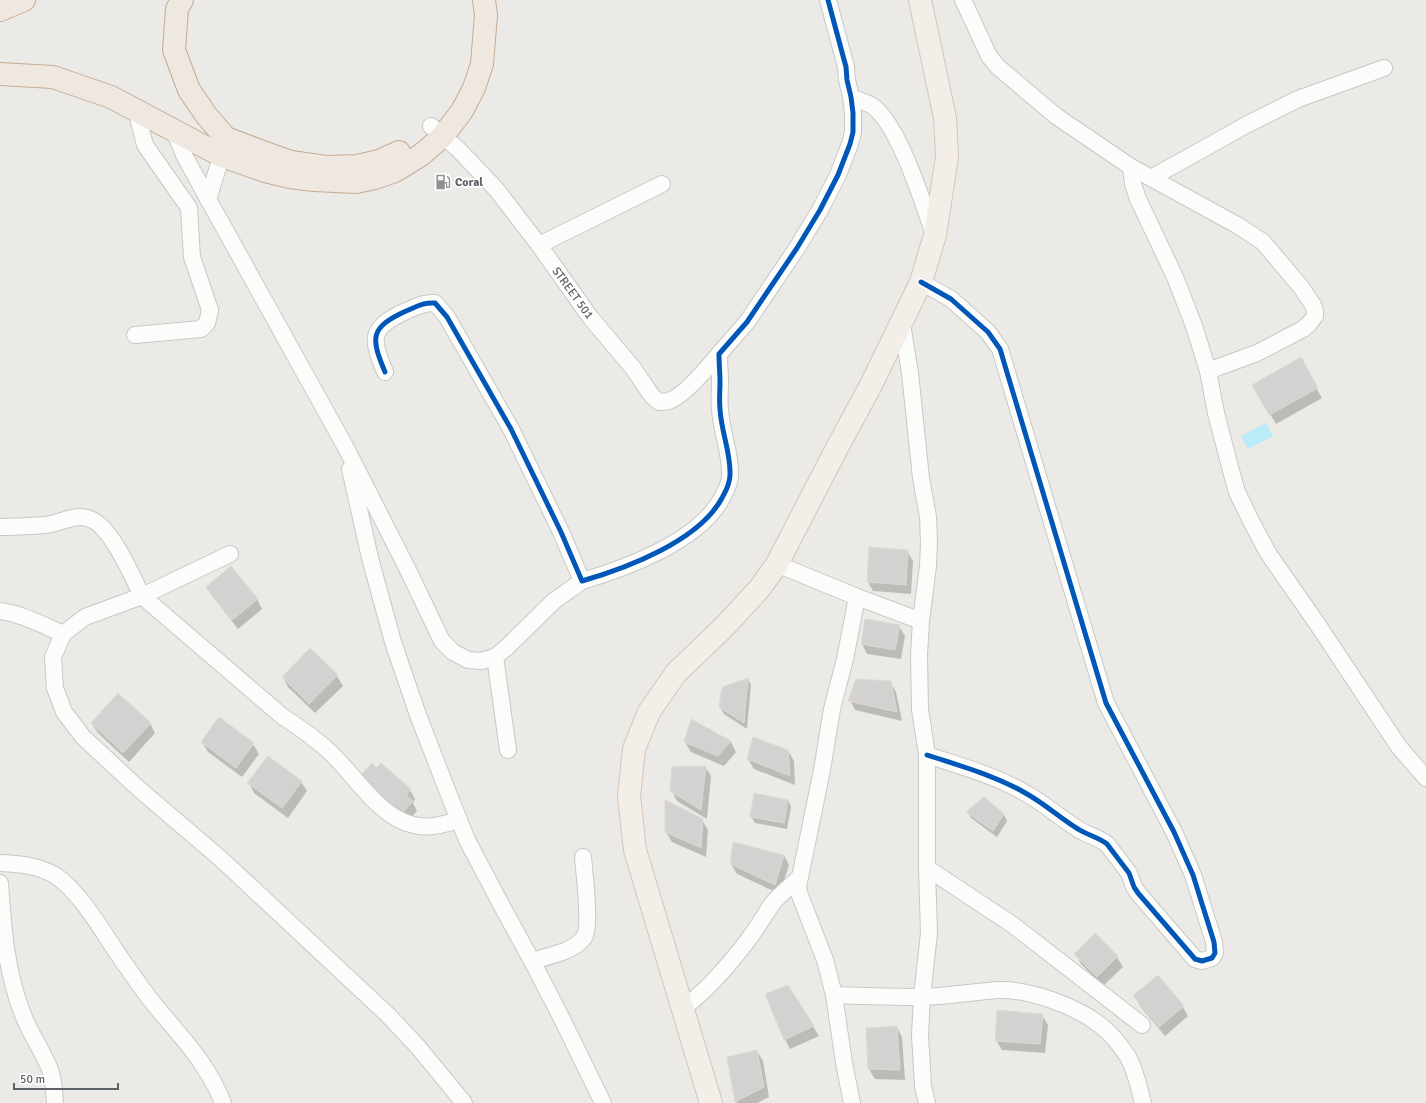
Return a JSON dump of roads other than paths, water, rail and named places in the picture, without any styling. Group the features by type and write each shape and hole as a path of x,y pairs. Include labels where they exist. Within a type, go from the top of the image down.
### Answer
{"highway":[{"path":"0,10 24,0"},
{"path":"182,0 177,9 174,50 189,90 206,115 224,147"},
{"path":"437,131 447,106 460,83 470,60 474,27 470,0"},
{"path":"0,74 53,77 111,97 174,130 224,147 260,151 291,162 326,167 357,166 379,161 396,154 415,141 437,131 462,111 474,88 482,64 486,15 484,0"}],"main road":[{"path":"711,1103 635,850 629,796 634,749 649,712 676,673 729,622 760,588 777,564 902,324 921,282 935,234 947,157 945,118 920,0"}],"street":[{"path":"174,130 184,154 208,199 344,446 407,568 442,641 453,652 468,660 482,661 495,657 554,601 582,580 608,573 651,555 701,524 717,508 727,489 730,476 727,447 720,409 719,354 747,322 797,248 820,210 838,175 850,144 853,113 851,97 846,80 844,60 828,0"},
{"path":"964,0 982,44 998,67 1056,116 1131,167 1237,225 1262,242 1301,287 1313,305 1315,316 1310,324 1293,335 1257,353 1208,371"},
{"path":"1151,178 1241,128 1298,99 1384,68"},
{"path":"851,97 872,106 886,120 907,161 935,234"},
{"path":"136,110 145,145 189,208 192,257 210,310 207,323 200,329 136,335"},
{"name":"STREET 501","path":"437,131 458,149 496,189 590,318 633,368 652,396 659,402 672,400 681,394 719,354"},
{"path":"208,199 224,147"},
{"path":"1131,167 1133,184 1138,199 1175,277 1194,326 1208,371 1216,413 1237,492 1268,553 1399,746 1426,778"},
{"path":"538,245 662,184"},
{"path":"921,282 956,303 988,332 1000,349 1106,703 1174,832 1193,875 1214,942 1215,953 1212,958 1202,961 1195,959 1138,893 1129,873 1107,844 1103,841 1078,829 1026,793 1010,785 927,755"},
{"path":"385,372 375,346 378,332 382,325 393,317 422,304 428,302 435,303 447,317 511,430 561,532 582,580"},
{"path":"902,324 910,373 921,478 928,517 930,543 921,621 919,655 920,709 927,755 927,868 929,933 922,997 920,1035 924,1086 927,1103"},
{"path":"344,446 370,558 393,642 418,714 459,820 467,840 561,1017 603,1103"},
{"path":"0,527 47,525 75,518 90,518 101,525 115,544 142,596 282,716 305,731 332,754 363,789 397,820 414,826 421,826 440,825 459,820"},
{"path":"230,554 142,596 85,617 63,634 53,657 55,688 64,712 83,737 139,789 232,869 387,1014 418,1047 464,1103"},
{"path":"777,564 857,597 921,621"},
{"path":"852,1103 844,1063 834,995 823,954 799,893 799,878 822,770 832,709 845,659 857,597"},
{"path":"0,611 11,612 33,620 63,634"},
{"path":"495,657 508,750"},
{"path":"532,961 568,950 584,939 588,924 583,857"},
{"path":"0,863 35,866 46,870 55,875 71,889 88,910 126,966 162,1014 204,1064 223,1103"},
{"path":"927,868 1013,925 1142,1025"},
{"path":"683,1008 697,998 720,975 748,940 772,904 799,878"},
{"path":"0,883 4,935 10,972 22,1012 53,1078 55,1103"},
{"path":"834,995 922,997 971,994 998,990 1027,993 1074,1010 1100,1025 1112,1035 1128,1057 1136,1077 1143,1103"}],"water":[{"path":"1266,423 1273,436 1248,449 1241,436"}],"place":[{"name":"Coral","path":"443,182"}]}
